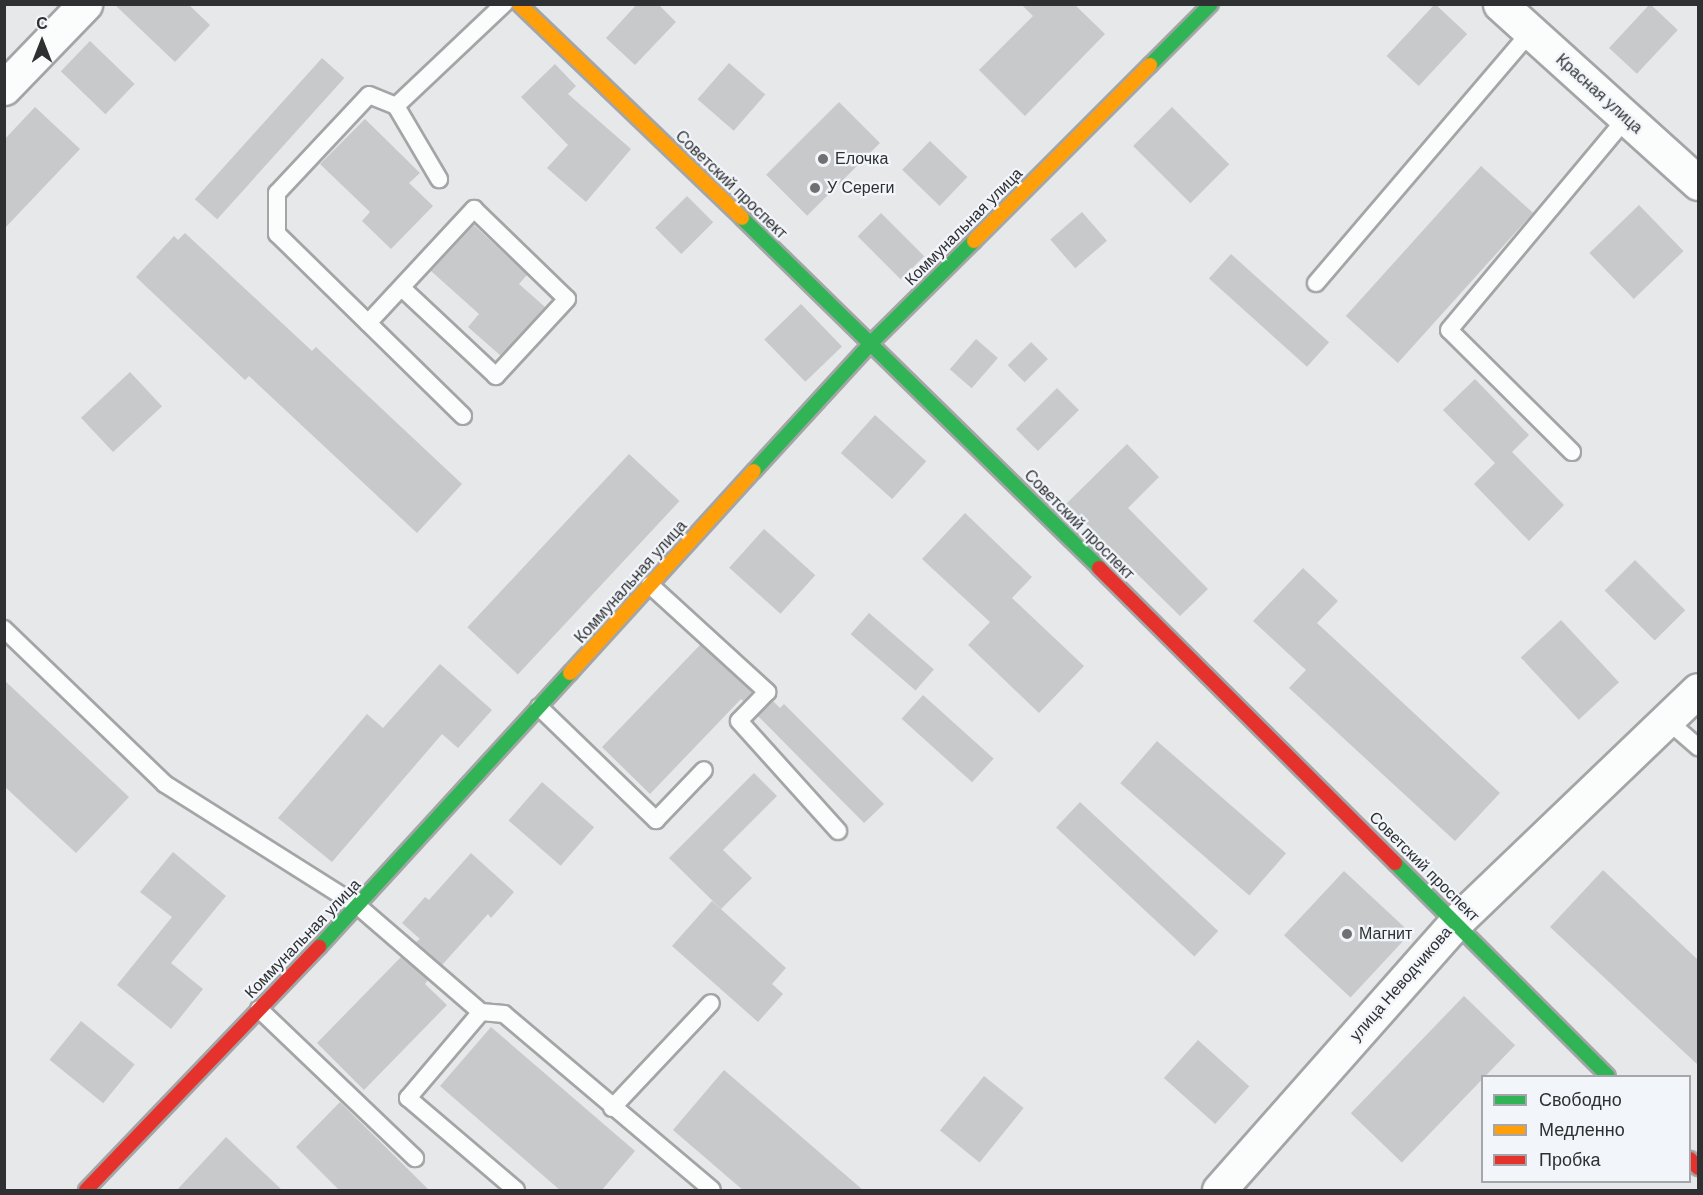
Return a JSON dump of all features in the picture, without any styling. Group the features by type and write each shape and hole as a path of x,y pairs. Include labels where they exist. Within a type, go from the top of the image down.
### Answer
{"street":[{"path":"4,88 86,4"},
{"name":"Советский проспект","path":"519,4 872,342 1456,922 1606,1075"},
{"name":"Коммунальная улица","path":"86,1191 358,906 872,342 1211,4"},
{"name":"Красная улица","path":"1500,4 1698,183"},
{"name":"улица Неводчикова","path":"1219,1191 1456,922 1698,690"}],"lane":[{"path":"396,106 504,4"},
{"path":"1316,283 1530,32"},
{"path":"439,179 396,106 369,95 277,194 277,234 463,416"},
{"path":"1572,452 1449,330 1626,118"},
{"path":"368,323 474,209 567,298 496,376 402,288"},
{"path":"650,585 767,692 739,721 838,831"},
{"path":"4,629 165,784 358,906 481,1012 504,1014 712,1191"},
{"path":"538,707 656,820 704,770"},
{"path":"1668,721 1698,747"},
{"path":"612,1108 711,1003"},
{"path":"259,1009 415,1158"},
{"path":"481,1012 408,1098 516,1191"}],"building":[{"path":"114,4 188,4 210,25 175,62"},
{"path":"637,4 658,4 676,22 635,65 606,38"},
{"path":"1021,4 1074,4 1105,34 1025,116 979,70 1033,16"},
{"path":"1435,4 1467,34 1419,86 1387,56"},
{"path":"1650,4 1678,30 1637,74 1609,48"},
{"path":"90,41 135,84 105,114 61,71"},
{"path":"322,58 344,78 217,219 195,199"},
{"path":"729,63 765,94 734,131 698,99"},
{"path":"555,64 576,86 568,94 631,149 586,202 547,168 568,145 521,97"},
{"name":"Елочка","path":"839,102 880,143 807,216 766,175"},
{"path":"35,107 80,149 4,229 4,140"},
{"path":"1172,107 1229,164 1190,203 1133,146"},
{"path":"365,119 420,173 409,183 433,206 391,249 362,221 370,212 320,164"},
{"path":"930,141 967,177 940,206 902,170"},
{"path":"1481,166 1533,213 1398,363 1346,316"},
{"path":"687,196 713,222 681,254 655,228"},
{"path":"1639,205 1683,251 1634,299 1589,253"},
{"path":"1082,212 1107,241 1075,268 1050,240"},
{"path":"881,213 924,256 901,279 858,236"},
{"path":"474,225 527,275 519,284 545,307 501,356 468,327 479,314 431,271"},
{"path":"185,233 312,351 316,347 462,484 417,533 249,376 245,380 136,277 174,236 178,240"},
{"path":"1231,254 1329,342 1307,367 1209,279"},
{"path":"801,304 842,346 805,382 764,339"},
{"path":"976,339 998,358 972,388 950,369"},
{"path":"1031,342 1048,359 1025,382 1008,365"},
{"path":"130,372 162,406 113,452 81,418"},
{"path":"1475,379 1529,435 1512,452 1564,505 1529,541 1474,484 1495,463 1443,410"},
{"path":"1057,388 1079,410 1038,451 1016,429"},
{"path":"875,415 926,461 892,499 841,453"},
{"path":"1127,444 1159,477 1128,508 1208,589 1180,616 1066,504"},
{"path":"629,454 679,501 518,674 467,627"},
{"path":"965,513 1032,577 1012,598 1084,666 1039,713 968,645 990,622 922,559"},
{"path":"764,529 815,575 780,614 729,568"},
{"path":"1635,560 1685,610 1655,641 1605,590"},
{"path":"1303,568 1338,601 1317,623 1500,793 1455,841 1289,688 1306,670 1253,621"},
{"path":"869,613 934,669 916,691 851,634"},
{"path":"1561,620 1619,682 1579,720 1521,658"},
{"path":"700,645 752,692 743,701 741,699 650,794 602,747"},
{"path":"440,664 492,710 458,748 442,734 332,862 278,818 367,714 383,728"},
{"path":"4,680 129,797 76,853 4,786"},
{"path":"923,695 994,759 972,782 902,719"},
{"path":"773,701 780,708 784,704 884,804 864,823 758,716"},
{"path":"1157,741 1286,853 1249,895 1120,783"},
{"path":"754,773 777,796 723,850 752,878 721,909 669,858"},
{"path":"542,782 594,827 561,866 509,820"},
{"path":"1080,802 1218,931 1194,956 1056,828"},
{"path":"173,852 226,896 171,963 203,989 171,1029 117,985 172,917 140,892"},
{"path":"471,853 514,892 491,918 488,914 442,965 416,942 420,939 402,923 425,897 429,900"},
{"path":"1603,870 1698,960 1698,1065 1550,927"},
{"name":"Магнит","path":"1344,871 1411,933 1351,997 1284,935"},
{"path":"712,901 786,968 772,984 783,994 758,1022 672,946"},
{"path":"401,957 428,980 425,984 447,1005 364,1090 317,1043"},
{"path":"1464,996 1515,1045 1486,1075 1481,1075 1481,1081 1402,1163 1351,1113"},
{"path":"81,1021 135,1064 103,1103 50,1060"},
{"path":"491,1027 635,1151 601,1191 561,1191 440,1086"},
{"path":"1198,1040 1249,1086 1215,1124 1164,1078"},
{"path":"724,1070 864,1191 744,1191 673,1130"},
{"path":"984,1076 1024,1108 980,1162 940,1130"},
{"path":"340,1102 430,1191 340,1191 296,1147"},
{"path":"226,1137 283,1191 176,1191"}],"traffic: fast":[{"path":"1150,65 1211,4"},
{"path":"742,218 1099,568"},
{"path":"754,471 872,342 974,241"},
{"path":"319,947 570,673"},
{"path":"1395,863 1607,1075"}],"traffic: slow":[{"path":"519,4 742,218"},
{"path":"974,241 1150,65"},
{"path":"570,673 754,471"}],"traffic: jam":[{"path":"1099,568 1395,863"},
{"path":"86,1190 319,947"},
{"path":"1691,1160 1698,1168"}],"place":[{"name":"Елочка","path":"823,159"},
{"name":"У Сереги","path":"815,188"},
{"name":"Магнит","path":"1347,934"}]}
